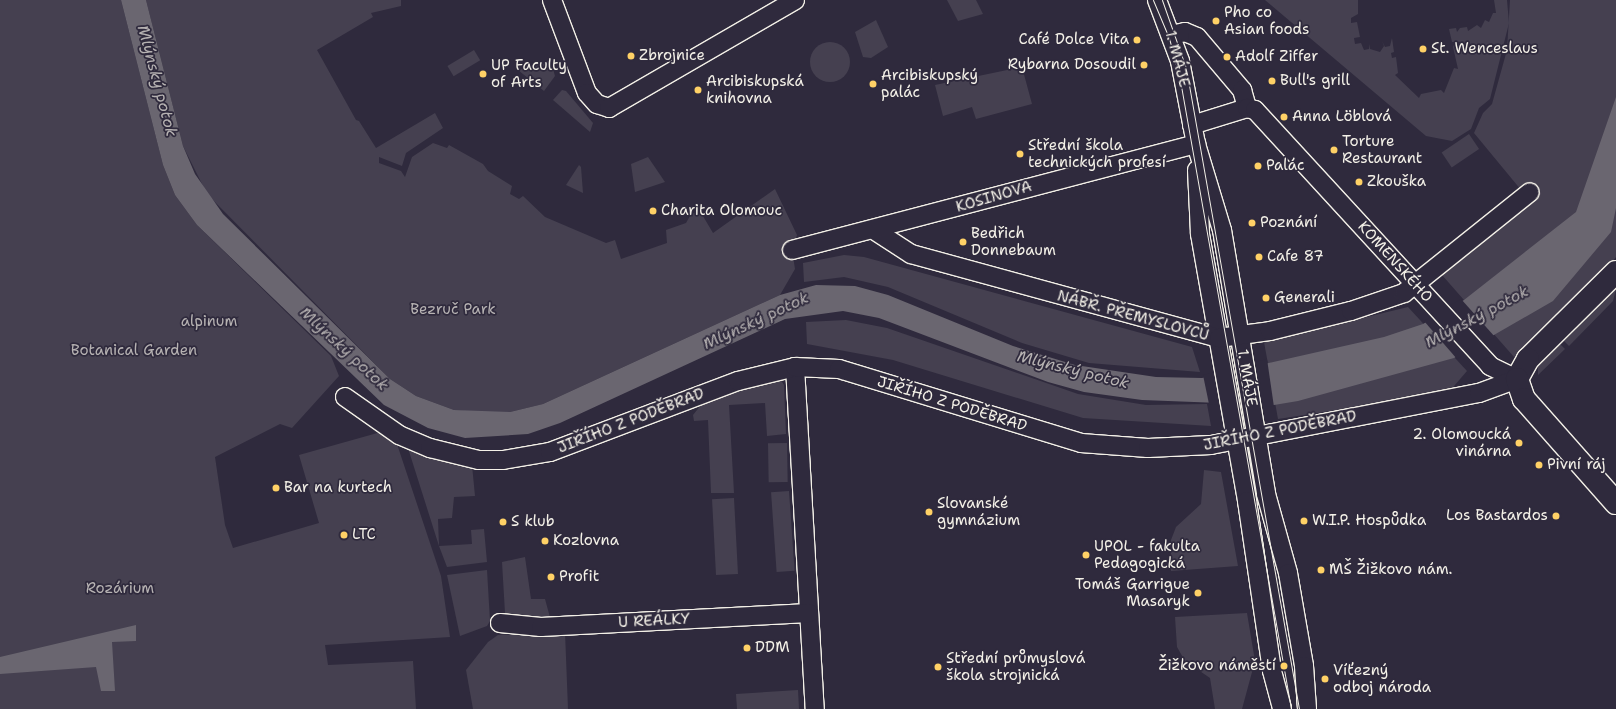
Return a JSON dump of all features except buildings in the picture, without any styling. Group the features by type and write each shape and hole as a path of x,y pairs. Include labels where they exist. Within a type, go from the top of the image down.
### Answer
{"main road":[{"path":"1616,272 1528,359 1516,379 1524,399 1616,503"}],"street":[{"path":"552,0 587,93 606,107 616,106 766,20 773,4 795,0"},
{"name":"1. MÁJE","path":"1157,0 1171,35 1196,144 1222,230 1272,521 1288,573 1304,666 1307,709"},
{"path":"1171,35 1184,32 1197,36 1242,90 1247,108 1192,125"},
{"name":"KOMENSKÉHO","path":"1247,108 1257,112 1482,357 1499,372 1516,379"},
{"name":"1. MÁJE","path":"1196,144 1200,234 1270,656 1282,709"},
{"name":"KOSINOVA","path":"792,250 874,230 1196,144"},
{"name":"NÁBŘ. PŘEMYSLOVCŮ","path":"874,230 911,254 1219,343 1241,341 1351,311 1416,285 1530,192"},
{"path":"796,367 814,709"},
{"name":"JIŘÍHO Z PODĚBRAD","path":"345,397 399,435 466,458 525,457 582,441 738,381 796,367 838,369 1081,443 1167,448 1256,429 1479,393 1516,379"},
{"name":"U REÁLKY","path":"500,623 541,627 809,613"}],"green space":[{"name":"Botanical Garden","path":"0,0 121,0 163,165 175,195 197,225 331,356 339,376 292,428 280,424 215,457 225,525 233,548 319,523 299,455 381,432 395,438 441,576 450,637 325,645 328,665 413,661 416,709 0,709"},
{"name":"Bezruč Park","path":"146,0 401,0 401,6 371,13 373,17 317,50 356,120 359,121 376,148 435,113 443,128 406,153 402,166 379,157 379,163 401,171 405,177 412,157 433,143 447,148 449,145 483,164 488,171 512,186 510,194 519,199 523,196 545,217 606,243 615,240 621,259 667,243 666,230 686,223 691,214 700,211 713,233 775,189 797,235 792,250 795,269 780,295 543,404 510,412 488,413 454,410 416,396 390,379 207,194 183,146"},
{"path":"947,0 976,0 983,14 958,21"},
{"path":"1265,0 1358,0 1358,14 1351,18 1351,23 1357,22 1360,37 1354,38 1355,44 1361,43 1364,50 1369,49 1370,44 1370,49 1380,52 1384,46 1382,41 1385,47 1390,46 1392,38 1394,52 1391,53 1392,58 1396,57 1398,73 1395,75 1419,98 1421,94 1441,90 1444,93 1454,68 1458,69 1453,47 1455,42 1452,42 1449,29 1456,28 1457,32 1460,28 1467,27 1468,31 1477,25 1481,28 1485,20 1489,22 1493,13 1496,13 1494,0 1507,0 1509,23 1490,99 1479,108 1471,129 1452,141 1426,136"},
{"path":"1510,0 1616,0 1616,257 1588,293 1514,357 1442,275 1531,202 1474,133 1483,113 1492,104 1507,50"},
{"path":"876,20 888,47 871,58 863,57 855,32"},
{"path":"834,42 841,45 847,51 850,62 849,70 841,79 834,82 826,82 819,79 811,70 810,58 813,51 822,43"},
{"path":"474,50 480,60 454,76 447,66"},
{"path":"551,62 555,76 544,91 518,70"},
{"path":"1022,67 1032,104 976,119 972,107 943,116 935,85"},
{"path":"562,90 566,91 593,123 590,132 553,100"},
{"path":"1469,134 1479,149 1452,167 1442,152"},
{"path":"648,157 665,182 635,192 631,164"},
{"path":"579,165 581,167 583,193 566,185"},
{"path":"844,255 864,257 1192,347 1200,372 1089,363 1022,343 888,287 844,277 804,282 803,263"},
{"path":"1616,289 1613,301 1569,346 1564,341"},
{"path":"1408,307 1467,371 1448,393 1278,419 1264,342"},
{"path":"846,320 887,328 1078,394 1146,405 1207,404 1211,426 1083,418 893,360 807,344 806,322"},
{"path":"1560,344 1565,349 1538,375 1538,365"},
{"path":"779,377 784,385 786,434 767,436 765,403 729,405 734,493 711,493 708,420 694,421 693,415 701,405"},
{"path":"768,443 787,443 788,482 769,482"},
{"path":"407,445 472,465 475,496 454,497 452,518 438,519 439,546"},
{"path":"1204,470 1221,472 1238,566 1171,571 1171,540 1176,527 1201,504"},
{"path":"789,491 795,571 777,572 771,492"},
{"path":"734,498 738,574 716,575 712,499"},
{"path":"484,529 487,562 447,567 439,546 472,544 471,530"},
{"path":"525,557 531,599 545,599 551,621 508,618 505,613 502,562"},
{"path":"487,570 490,621 487,626 460,636 447,575"},
{"path":"1247,613 1255,661 1242,709 1215,709 1210,678 1185,661 1177,647 1175,617"},
{"path":"565,632 568,709 473,709 466,670 488,642 498,635"},
{"path":"798,690 799,709 737,709 736,694"}],"water":[{"name":"Mlýnský potok","path":"121,0 146,0 183,146 195,174 223,214 390,379 416,396 454,410 510,412 543,404 780,295 816,285 855,286 888,295 1013,346 1075,365 1156,377 1202,378 1384,337 1423,324 1464,300 1576,212 1616,97 1616,208 1611,232 1553,301 1454,358 1298,401 1274,405 1142,400 1084,392 1048,382 879,318 843,311 785,319 560,423 528,434 465,438 428,428 384,405 197,225 175,195 163,165"},
{"path":"136,625 136,641 112,642 115,691 101,691 96,667 0,674 0,657"}],"pier":[{"path":"1461,299 1495,337 1457,359 1424,321"},
{"path":"1267,359 1274,407 1209,404 1203,375"}],"tram line":[{"path":"1153,0 1169,38 1180,80 1291,709"},
{"path":"1162,0 1186,68 1299,709"}],"place":[{"name":"Pho co Asian foods","path":"1216,21"},
{"name":"Café Dolce Vita","path":"1137,40"},
{"name":"St. Wenceslaus","path":"1423,49"},
{"name":"Zbrojnice","path":"631,56"},
{"name":"Adolf Ziffer","path":"1227,57"},
{"name":"Rybarna Dosoudil","path":"1144,65"},
{"name":"UP Faculty of Arts","path":"483,74"},
{"name":"Bull's grill","path":"1272,81"},
{"name":"Arcibiskupský palác","path":"873,84"},
{"name":"Arcibiskupská knihovna","path":"698,90"},
{"name":"Anna Löblová","path":"1284,117"},
{"name":"Torture Restaurant","path":"1334,150"},
{"name":"Střední škola technických profesí","path":"1020,154"},
{"name":"Palác","path":"1258,166"},
{"name":"Zkouška","path":"1359,182"},
{"name":"Charita Olomouc","path":"653,211"},
{"name":"Poznání","path":"1252,223"},
{"name":"Bedřich Donnebaum","path":"963,242"},
{"name":"Cafe 87","path":"1259,257"},
{"name":"Generali","path":"1266,298"},
{"name":"2. Olomoucká vinárna","path":"1519,443"},
{"name":"Pivní ráj","path":"1539,465"},
{"name":"Bar na kurtech","path":"276,488"},
{"name":"Slovanské gymnázium","path":"929,512"},
{"name":"Los Bastardos","path":"1556,516"},
{"name":"W.I.P. Hospůdka","path":"1304,521"},
{"name":"S klub","path":"503,522"},
{"name":"LTC","path":"344,535"},
{"name":"Kozlovna","path":"545,541"},
{"name":"UPOL - fakulta Pedagogická","path":"1086,555"},
{"name":"MŠ Žižkovo nám.","path":"1321,570"},
{"name":"Profit","path":"551,577"},
{"name":"Tomáš Garrigue Masaryk","path":"1198,593"},
{"name":"DDM","path":"747,648"},
{"name":"Žižkovo náměstí","path":"1284,666"},
{"name":"Střední průmyslová škola strojnická","path":"938,667"},
{"name":"Víťezný odboj národa","path":"1325,679"}],"park label":[{"name":"alpinum","path":"209,322"},
{"name":"Rozárium","path":"120,589"}]}
